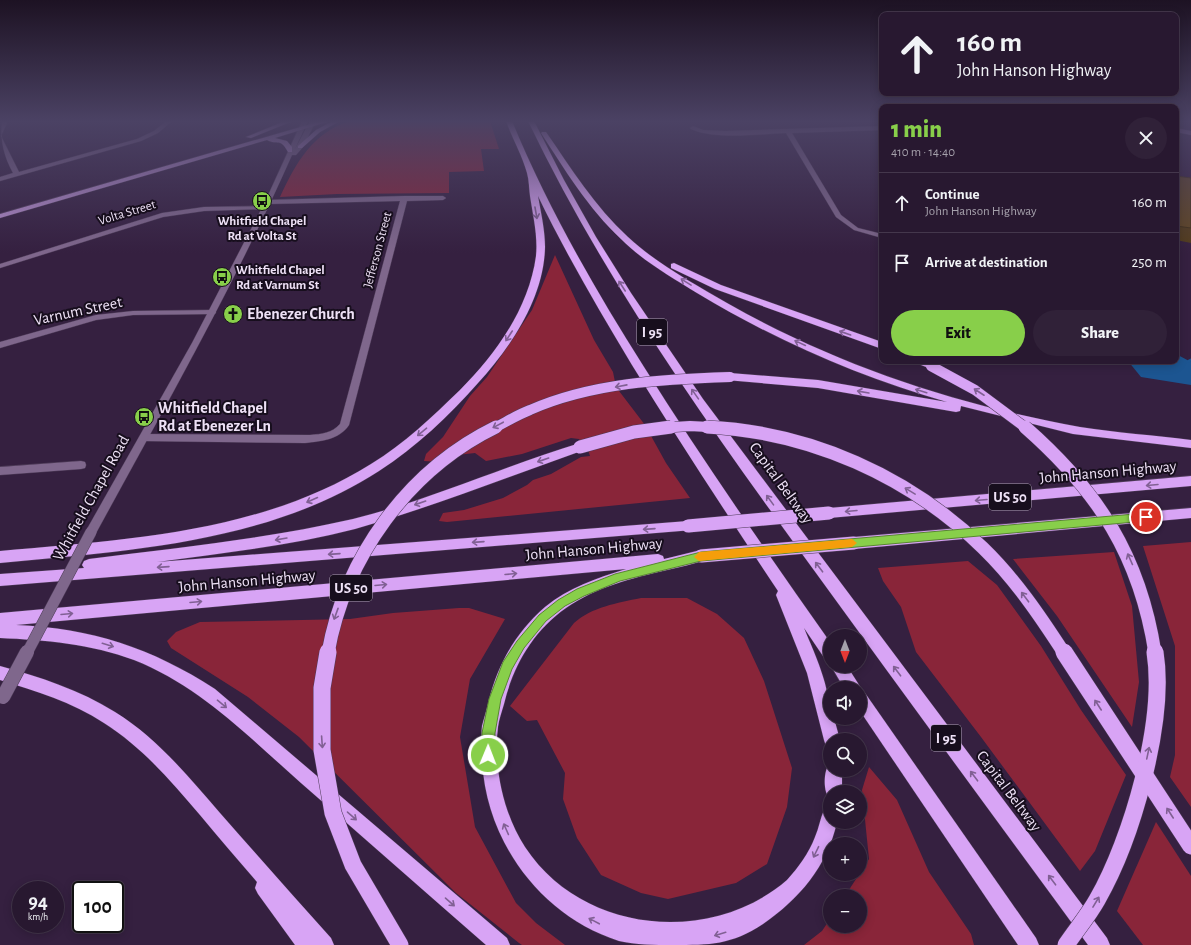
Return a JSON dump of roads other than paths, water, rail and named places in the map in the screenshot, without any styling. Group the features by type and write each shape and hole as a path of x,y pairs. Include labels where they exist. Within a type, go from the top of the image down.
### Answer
{"highway":[{"name":"I 95","path":"527,165 563,237 612,323 708,476 823,644"},
{"name":"Capital Beltway","path":"553,165 590,233 669,358 793,531 1100,945"},
{"path":"565,165 584,194 625,239 665,269 729,308 811,349 851,366 911,388 967,404 1081,431"},
{"path":"0,557 100,547 217,530 295,507 333,490 372,469 402,449 426,429 474,382 493,359 519,319 533,285 540,254 540,240 531,174"},
{"path":"599,212 647,250 694,276 748,299 879,345"},
{"path":"925,364 977,391 1026,425 1047,444 1085,484 1120,539 1143,590 1153,623 1159,670 1156,715 1133,816 1097,901 1066,945"},
{"path":"400,945 366,891 348,855 333,814 324,768 321,730 322,688 326,651 334,619 349,579 365,548 381,522 400,499 424,475 451,453 501,423 530,410 554,402 614,387 676,379 730,377 795,381 838,387 1081,431 1191,444"},
{"path":"0,576 258,543 312,534 394,512 580,447 627,433 690,426 727,427 768,433 808,444 847,458 888,478 924,500 956,524 984,550 1013,581 1047,626 1191,846"},
{"name":"John Hanson Highway","path":"0,580 688,526 1191,481"},
{"name":"John Hanson Highway","path":"0,620 1191,513"},
{"path":"701,556 619,577 580,593 561,603 542,618 520,645 507,666 495,699 488,733 488,766 495,799 507,831 527,865 542,883 576,912 615,931 645,939 680,941 719,936 752,920 785,896 811,863 827,829"},
{"path":"764,558 784,598 812,666 830,733"},
{"path":"0,631 56,634 95,641 156,662 184,677 211,694 500,945"},
{"path":"0,673 44,686 109,717 138,738 170,768 324,945"},
{"path":"867,708 1029,945"},
{"path":"212,818 307,945"}],"main road":[{"path":"0,209 155,165"},
{"path":"0,216 176,165"}],"street":[{"path":"12,165 17,174"},
{"path":"0,179 49,165"},
{"name":"Whitfield Chapel Road","path":"1,699 212,312 267,205 286,165"},
{"path":"808,165 838,216 856,229 879,235"},
{"name":"Volta Street","path":"0,266 162,215 204,209 267,205 404,198 443,198"},
{"name":"Jefferson Street","path":"144,438 309,439 330,436 340,430 344,425 404,198"},
{"name":"Varnum Street","path":"0,345 96,318 133,313 212,312"},
{"path":"0,471 81,465"}],"water":[{"path":"1179,356 1191,362 1191,385 1141,377 1130,364 1179,364"}],"place":[{"name":"Whitfield Chapel Rd at Volta St","path":"262,201"},
{"name":"Whitfield Chapel Rd at Varnum St","path":"222,277"},
{"name":"Ebenezer Church","path":"233,314"},
{"name":"Whitfield Chapel Rd at Ebenezer Ln","path":"144,417"}]}
